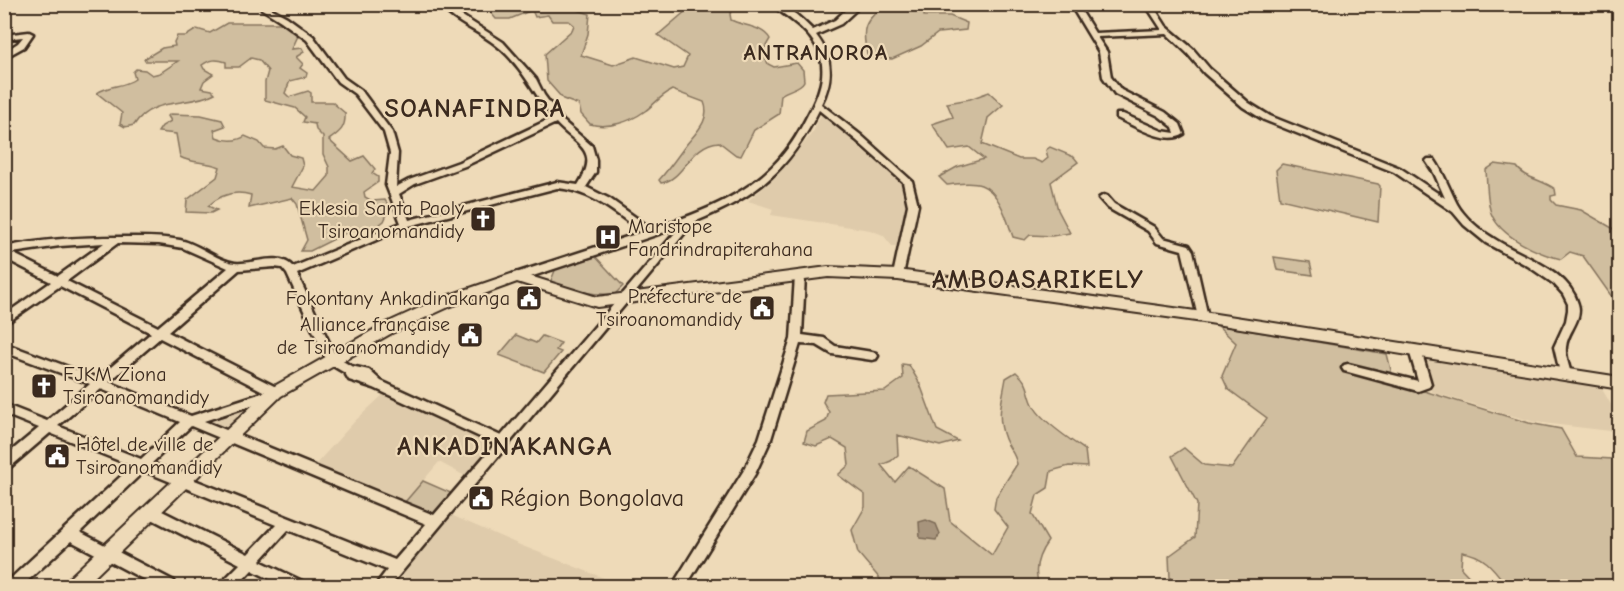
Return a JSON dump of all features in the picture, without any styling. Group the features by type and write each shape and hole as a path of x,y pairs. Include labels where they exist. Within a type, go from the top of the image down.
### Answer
{"main road":[{"path":"73,586 276,392 417,315 518,277 597,302 828,272 898,275 1203,317 1620,383"}],"street":[{"path":"257,4 284,19 310,38 341,80 358,92 382,123 388,132 394,153 391,185 406,224"},
{"path":"518,277 690,220 750,190 775,170 795,144 817,105 828,75 827,62 811,33 795,16 774,4"},
{"path":"1074,4 1102,52 1107,77 1118,92 1162,114 1177,126 1180,134 1174,137 1164,136 1120,116"},
{"path":"1148,4 1169,33 1190,51 1207,71 1246,105 1267,118 1397,170 1456,210 1493,244 1549,274 1566,290 1573,305 1572,322 1560,346 1566,374"},
{"path":"811,33 838,22 853,8"},
{"path":"453,14 500,44 533,81 557,119 589,148 592,160 591,172 581,188"},
{"path":"1092,35 1169,33"},
{"path":"4,37 28,34 21,45 4,56"},
{"path":"817,105 859,138 907,181 913,205 898,275"},
{"path":"397,190 412,182 462,164 557,119"},
{"path":"1431,161 1439,171 1456,210"},
{"path":"291,272 406,224 557,185 581,188 650,233"},
{"path":"1104,198 1112,206 1151,229 1160,241 1185,247 1203,317"},
{"path":"382,586 690,220"},
{"path":"4,252 55,241 143,239 186,246 222,264 236,267 274,263 285,265 291,272 332,360 349,370 353,377 377,384 503,442"},
{"path":"4,321 116,240"},
{"path":"4,252 276,392"},
{"path":"543,285 550,266"},
{"path":"4,465 236,267"},
{"path":"679,586 749,474 761,448 778,404 796,339 800,276"},
{"path":"796,339 820,341 832,350 872,356"},
{"path":"4,347 99,383 436,522"},
{"path":"1348,368 1418,386 1425,384 1425,381 1415,350"},
{"path":"13,586 189,421 276,392"},
{"path":"4,409 398,568"},
{"path":"151,512 297,586"},
{"path":"228,586 287,522"},
{"path":"69,533 170,586"}],"shaded area":[{"path":"494,5 563,5 590,14 588,34 581,55 613,65 636,57 674,69 683,67 688,56 658,35 687,10 663,5 734,5 730,14 731,20 763,31 770,39 763,51 768,64 774,67 797,63 803,70 804,81 800,86 781,95 779,114 754,130 741,156 736,155 719,142 709,144 694,155 676,176 661,183 659,180 704,122 706,109 704,102 672,90 645,111 626,121 604,126 590,124 581,114 579,105 563,99 547,81 545,54 572,30 574,25 569,21 552,21 548,15 535,17 532,10 510,19 496,19 490,12"},
{"path":"888,5 920,5 924,7 924,16 950,16 967,23 966,30 938,33 921,46 892,59 868,57 864,33 866,26 873,15"},
{"path":"227,23 286,23 301,35 292,49 302,48 304,52 296,57 303,64 300,68 307,73 306,77 290,81 285,93 289,97 308,91 311,93 311,102 332,102 345,113 342,129 329,140 352,161 364,156 375,169 372,173 378,177 378,182 364,192 365,197 372,201 385,200 390,208 384,221 376,227 352,230 310,251 301,251 307,240 297,204 292,198 249,208 251,195 234,193 223,196 208,206 217,210 211,213 186,212 187,200 217,177 220,167 180,157 176,134 158,132 162,126 171,121 168,116 170,114 201,115 222,120 225,126 214,130 216,137 235,140 245,136 259,142 264,148 275,149 283,146 290,155 301,158 303,166 292,187 316,191 329,176 329,167 323,154 323,137 316,130 315,124 303,122 305,117 295,108 265,100 265,82 268,71 259,60 251,58 239,67 226,67 226,62 220,60 205,63 202,65 204,69 213,74 204,81 201,88 212,90 215,93 194,100 161,106 142,116 134,125 125,127 120,124 122,113 97,93 135,79 133,72 136,69 145,70 152,75 160,73 178,61 145,61 144,59 162,48 175,46 177,36 186,36 197,29 210,33"},
{"path":"989,92 1003,105 988,118 982,144 1019,159 1033,159 1042,163 1048,158 1046,150 1050,147 1074,157 1078,162 1051,182 1058,210 1070,233 1052,236 1030,235 1025,240 1013,237 1002,207 988,189 972,183 947,185 939,177 957,167 984,159 969,147 949,150 932,124 953,117 947,103 970,99"},
{"path":"821,115 904,182 910,209 900,248 892,246 883,235 870,230 771,215 773,209 748,201 777,176 813,132"},
{"path":"1282,164 1378,184 1380,186 1378,222 1280,199 1276,170"},
{"path":"1495,164 1517,167 1524,174 1555,189 1556,195 1551,196 1551,200 1556,205 1581,210 1619,232 1619,301 1612,297 1583,256 1570,252 1561,259 1552,257 1521,243 1503,230 1491,213 1488,198 1486,170"},
{"path":"594,255 623,286 615,294 590,293 550,283 556,268"},
{"path":"1274,257 1310,262 1313,275 1277,270"},
{"path":"1217,325 1387,354 1394,382 1529,423 1561,429 1577,457 1613,459 1619,463 1619,586 1507,586 1483,560 1462,552 1461,568 1478,586 1183,586 1170,578 1169,556 1195,537 1197,504 1172,456 1184,448 1204,465 1232,468 1267,418 1228,389 1222,376 1236,343"},
{"path":"516,335 536,343 542,336 561,343 556,350 561,352 544,372 499,355"},
{"path":"1421,354 1599,384 1613,408 1619,432 1534,422 1432,392"},
{"path":"902,364 909,365 920,384 937,430 958,441 940,446 897,435 898,455 881,465 895,482 909,466 945,489 950,521 992,555 1008,527 994,509 996,497 1017,464 1005,439 1001,423 1006,378 1016,372 1027,385 1032,403 1044,419 1085,450 1087,467 1069,466 1051,471 1048,488 1037,495 1032,514 1048,541 1041,552 1036,568 1040,586 886,586 858,553 852,530 865,507 865,495 838,475 849,465 847,448 832,439 816,446 804,442 807,431 826,421 829,412 823,402 826,394 885,391 903,378"},
{"path":"386,392 486,439 490,451 470,474 465,476 439,462 405,502 316,464 356,420"},
{"path":"261,402 227,434 200,423 189,427 143,469 58,430 5,475 5,460 35,434 38,426 5,412 5,404 143,459 184,421"},
{"path":"423,481 453,494 436,515 405,502"},
{"path":"451,515 624,586 426,586 400,576"},
{"path":"926,520 936,524 940,534 936,540 920,538 919,522"}],"place":[{"name":"Eklesia Santa Paoly Tsiroanomandidy","path":"483,219"},
{"name":"Maristope Fandrindrapiterahana","path":"608,237"},
{"name":"Fokontany Ankadinakanga","path":"529,298"},
{"name":"Préfecture de Tsiroanomandidy","path":"762,308"},
{"name":"Alliance française de Tsiroanomandidy","path":"470,335"},
{"name":"FJKM Ziona Tsiroanomandidy","path":"44,386"},
{"name":"Hôtel de ville de Tsiroanomandidy","path":"57,456"},
{"name":"Région Bongolava","path":"481,498"}],"district":[{"name":"ANTRANOROA","path":"816,52"},
{"name":"SOANAFINDRA","path":"475,108"},
{"name":"AMBOASARIKELY","path":"1038,279"},
{"name":"ANKADINAKANGA","path":"505,446"}]}
